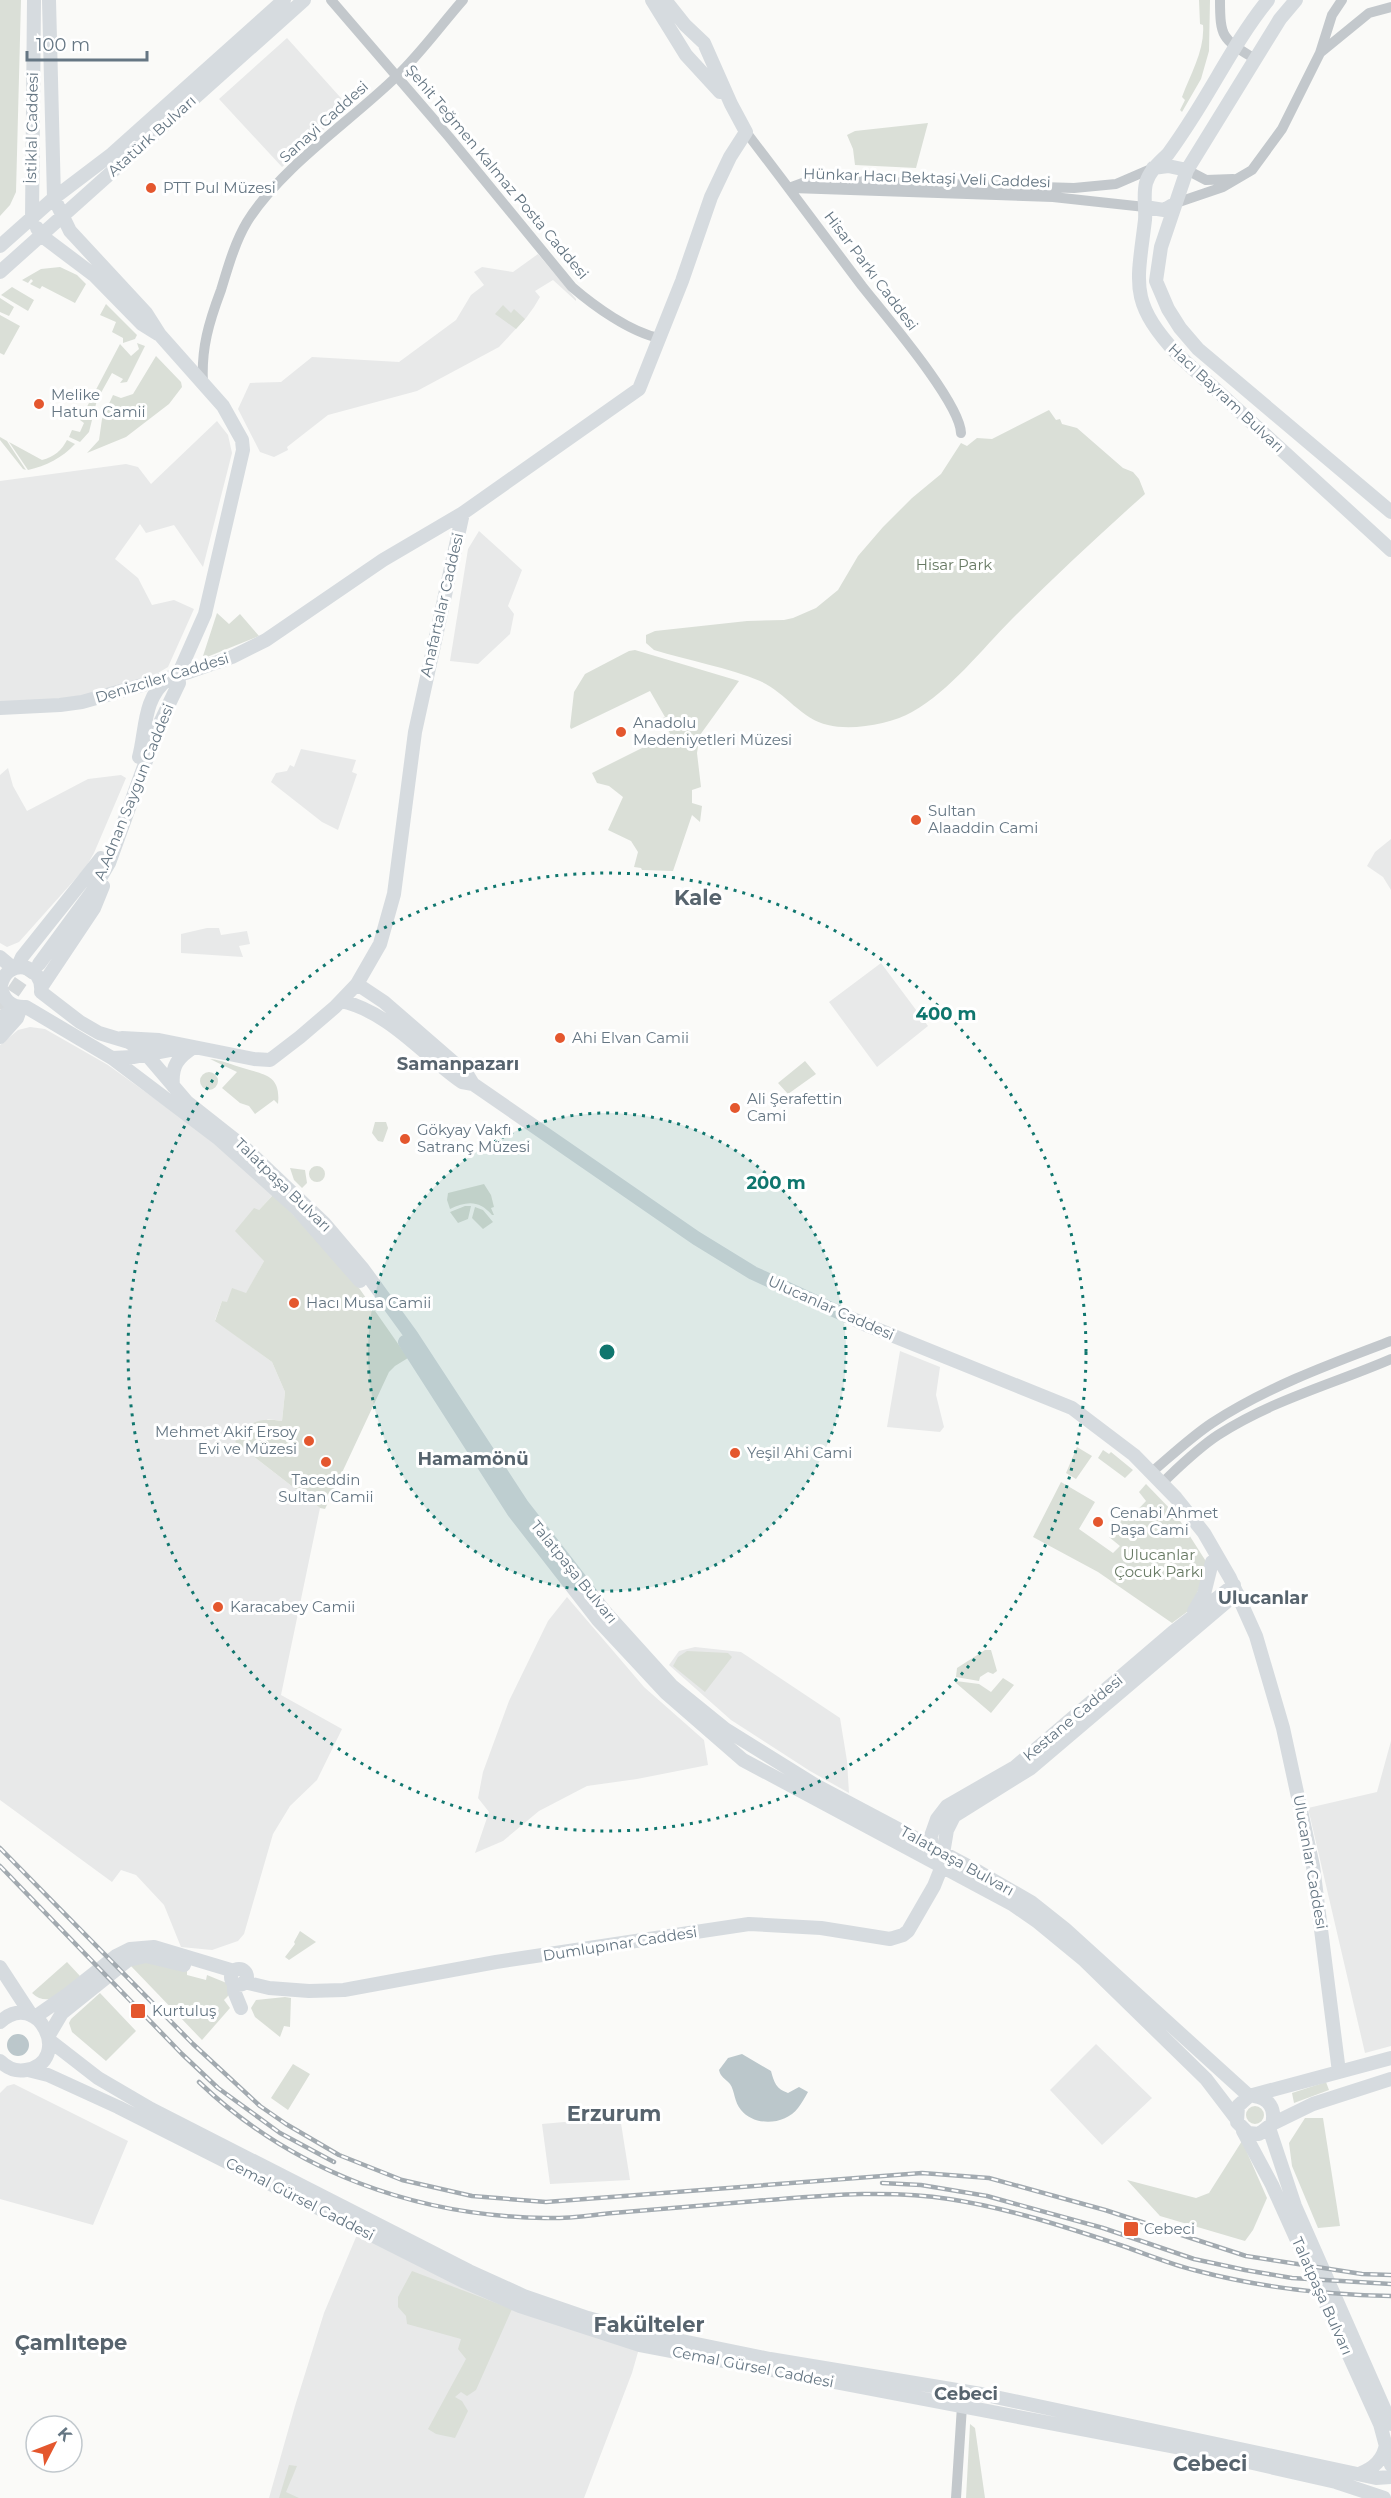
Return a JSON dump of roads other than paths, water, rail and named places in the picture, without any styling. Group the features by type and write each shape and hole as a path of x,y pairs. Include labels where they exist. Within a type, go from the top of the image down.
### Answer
{"main road":[{"name":"İstiklal Caddesi","path":"32,219 34,0"},
{"name":"İstiklal Caddesi","path":"49,0 54,198"},
{"name":"Atatürk Bulvarı","path":"0,246 54,198 112,154 284,0"},
{"name":"Atatürk Bulvarı","path":"0,272 304,0"},
{"path":"651,0 691,61 730,104"},
{"path":"665,0 705,46 730,104 746,132"},
{"name":"Hacı Bayram Bulvarı","path":"1268,0 1236,46 1191,120 1167,154 1153,168 1146,182 1138,285 1145,312 1156,331 1177,354 1391,550"},
{"name":"Hacı Bayram Bulvarı","path":"1296,0 1280,19 1187,170 1161,247 1156,281 1168,309 1198,349 1391,512"},
{"path":"680,45 687,36 694,33"},
{"path":"691,61 705,46"},
{"name":"Anafartalar Caddesi","path":"118,1038 159,1040 254,1059 270,1060 341,1001 357,984 380,944 393,900 415,732 455,541 463,513 639,388 682,281 715,189 730,157 746,132"},
{"path":"1153,168 1168,166 1187,170"},
{"name":"A.Adnan Saygun Caddesi","path":"37,962 105,861 160,721 179,683 178,675 205,613 243,450 242,440 230,416 160,335 146,313 83,246 62,218 54,198"},
{"path":"1145,207 1164,210 1176,202"},
{"path":"32,219 42,236"},
{"name":"A.Adnan Saygun Caddesi","path":"42,236 94,276 142,324 160,335"},
{"name":"Denizciler Caddesi","path":"0,708 60,705 126,690 232,657 266,640 383,560 463,513"},
{"path":"442,524 450,529 455,541"},
{"name":"A.Adnan Saygun Caddesi","path":"105,861 143,741 150,701 162,684 178,675"},
{"path":"126,690 136,692 150,701 158,710 160,721"},
{"path":"0,987 4,975 15,967 105,861"},
{"path":"0,1037 24,1007 36,1001 41,989 94,908 104,884 105,861"},
{"name":"Talatpaşa Bulvarı","path":"0,957 15,967 34,971 38,975 41,989 80,1022 99,1033 135,1046 146,1054 187,1102 284,1183 341,1242 411,1335 522,1505 599,1604 672,1686 743,1741 936,1856 1012,1904 1062,1941 1206,2079 1235,2117"},
{"path":"357,984 384,1002 467,1074 473,1084"},
{"name":"Talatpaşa Bulvarı","path":"0,987 8,1002 24,1007 112,1058 240,1156 296,1208 333,1248 404,1341 514,1512 598,1620 659,1687 743,1760 1016,1893 1046,1913 1252,2096 1262,2098 1271,2106 1274,2118 1270,2126 1305,2241 1380,2424 1391,2465"},
{"path":"341,1001 359,1006 376,1015 459,1079 473,1084"},
{"path":"112,1058 146,1054 170,1048 194,1047"},
{"path":"172,1086 172,1074 178,1058 194,1047"},
{"name":"Ulucanlar Caddesi","path":"473,1084 696,1238 753,1273 864,1324 1065,1404 1112,1437 1162,1483 1191,1517 1216,1553 1231,1592"},
{"name":"Ulucanlar Caddesi","path":"1191,1517 1212,1562 1253,1626 1283,1728 1313,1866 1339,2072"},
{"path":"1188,1620 1204,1594 1212,1562"},
{"name":"Kestane Caddesi","path":"936,1856 950,1823 960,1810 1031,1768 1231,1592"},
{"name":"Kestane Caddesi","path":"936,1856 931,1836 937,1819 947,1806 1015,1767 1188,1620 1231,1592"},
{"name":"Dumlupınar Caddesi","path":"33,2016 68,1994 116,1956 130,1949 154,1947 208,1963 239,1979 309,1991 344,1990 496,1962 758,1924 821,1928 890,1939 908,1931 934,1886 936,1856"},
{"path":"208,1963 217,1960 220,1953"},
{"path":"28,2070 41,2063 45,2057 57,2018 123,1964 139,1956 152,1957 239,1979"},
{"name":"Cemal Gürsel Caddesi","path":"0,1967 33,2016 43,2024 49,2038 98,2078 126,2096 409,2241 524,2296 588,2318 643,2333 771,2359 963,2391 1376,2478 1391,2477"},
{"path":"0,2022 14,2014 33,2016"},
{"path":"1391,2058 1252,2096 1238,2106 1235,2117 1243,2131 1259,2134 1312,2104 1391,2079"},
{"name":"Cemal Gürsel Caddesi","path":"1,2063 15,2070 28,2070 48,2075 118,2107 386,2243 520,2306 640,2345 1244,2461 1344,2484 1384,2498"},
{"name":"Talatpaşa Bulvarı","path":"1243,2131 1305,2241"},
{"name":"Talatpaşa Bulvarı","path":"1335,2312 1391,2424"},
{"path":"1359,2474 1370,2469 1380,2460 1386,2442"}],"street":[{"name":"Şehit Teğmen Kalmaz Posta Caddesi","path":"331,0 398,76 572,287 607,313 647,335 658,338"},
{"name":"Sanayi Caddesi","path":"203,383 202,354 210,320 247,222 282,180 398,76 463,0"},
{"path":"1220,0 1222,33 1227,40 1255,59"},
{"path":"1176,202 1223,187 1252,170 1282,129 1320,53 1332,15 1342,0"},
{"path":"1320,53 1369,13 1391,7"},
{"name":"Hisar Parkı Caddesi","path":"746,132 946,398 959,421 961,433"},
{"name":"Hünkar Hacı Bektaşi Veli Caddesi","path":"789,188 807,181 824,180 1078,188 1116,183 1153,168"},
{"path":"1187,170 1206,180 1240,178"},
{"name":"Hünkar Hacı Bektaşi Veli Caddesi","path":"789,188 1053,197 1145,207"},
{"path":"1152,1472 1198,1433 1238,1407 1282,1385 1391,1341"},
{"path":"1162,1483 1217,1436 1260,1411 1391,1359"},
{"path":"956,2498 963,2391"}],"tunnel":[{"path":"1,1010 35,960"}],"railway":[{"path":"0,1848 193,2044 260,2106 339,2155 402,2180 472,2196 546,2202 922,2173 989,2178 1105,2210 1246,2256 1362,2274 1391,2275"},
{"path":"0,1866 182,2054 218,2088 280,2133 334,2162"},
{"path":"199,2082 236,2114 275,2141 316,2164 359,2183 404,2198 450,2209 497,2215 553,2218 828,2196 877,2194 925,2196 993,2207 1037,2219 1176,2265 1218,2276 1291,2289 1391,2296"},
{"path":"882,2183 921,2185 987,2196 1103,2228 1194,2259 1245,2270 1292,2278 1391,2284"}],"place":[{"name":"PTT Pul Müzesi","path":"151,188"},
{"name":"Melike Hatun Camii","path":"39,404"},
{"name":"Anadolu Medeniyetleri Müzesi","path":"621,732"},
{"name":"Sultan Alaaddin Cami","path":"916,820"},
{"name":"Ahi Elvan Camii","path":"560,1038"},
{"name":"Ali Şerafettin Cami","path":"735,1108"},
{"name":"Gökyay Vakfı Satranç Müzesi","path":"405,1139"},
{"name":"Hacı Musa Camii","path":"294,1303"},
{"name":"Mehmet Akif Ersoy Evi ve Müzesi","path":"309,1441"},
{"name":"Yeşil Ahi Cami","path":"735,1453"},
{"name":"Taceddin Sultan Camii","path":"326,1462"},
{"name":"Cenabi Ahmet Paşa Cami","path":"1098,1522"},
{"name":"Karacabey Camii","path":"218,1607"},
{"name":"Kurtuluş","path":"138,2011"},
{"name":"Cebeci","path":"1131,2229"}],"district":[{"name":"Kale","path":"698,898"},
{"name":"Samanpazarı","path":"458,1064"},
{"name":"Hamamönü","path":"473,1459"},
{"name":"Ulucanlar","path":"1263,1598"},
{"name":"Erzurum","path":"614,2114"},
{"name":"Fakülteler","path":"649,2325"},
{"name":"Çamlıtepe","path":"71,2343"},
{"name":"Cebeci","path":"966,2394"},
{"name":"Cebeci","path":"1210,2464"}],"park label":[{"name":"Hisar Park","path":"954,565"},
{"name":"Ulucanlar Çocuk Parkı","path":"1159,1564"}]}
